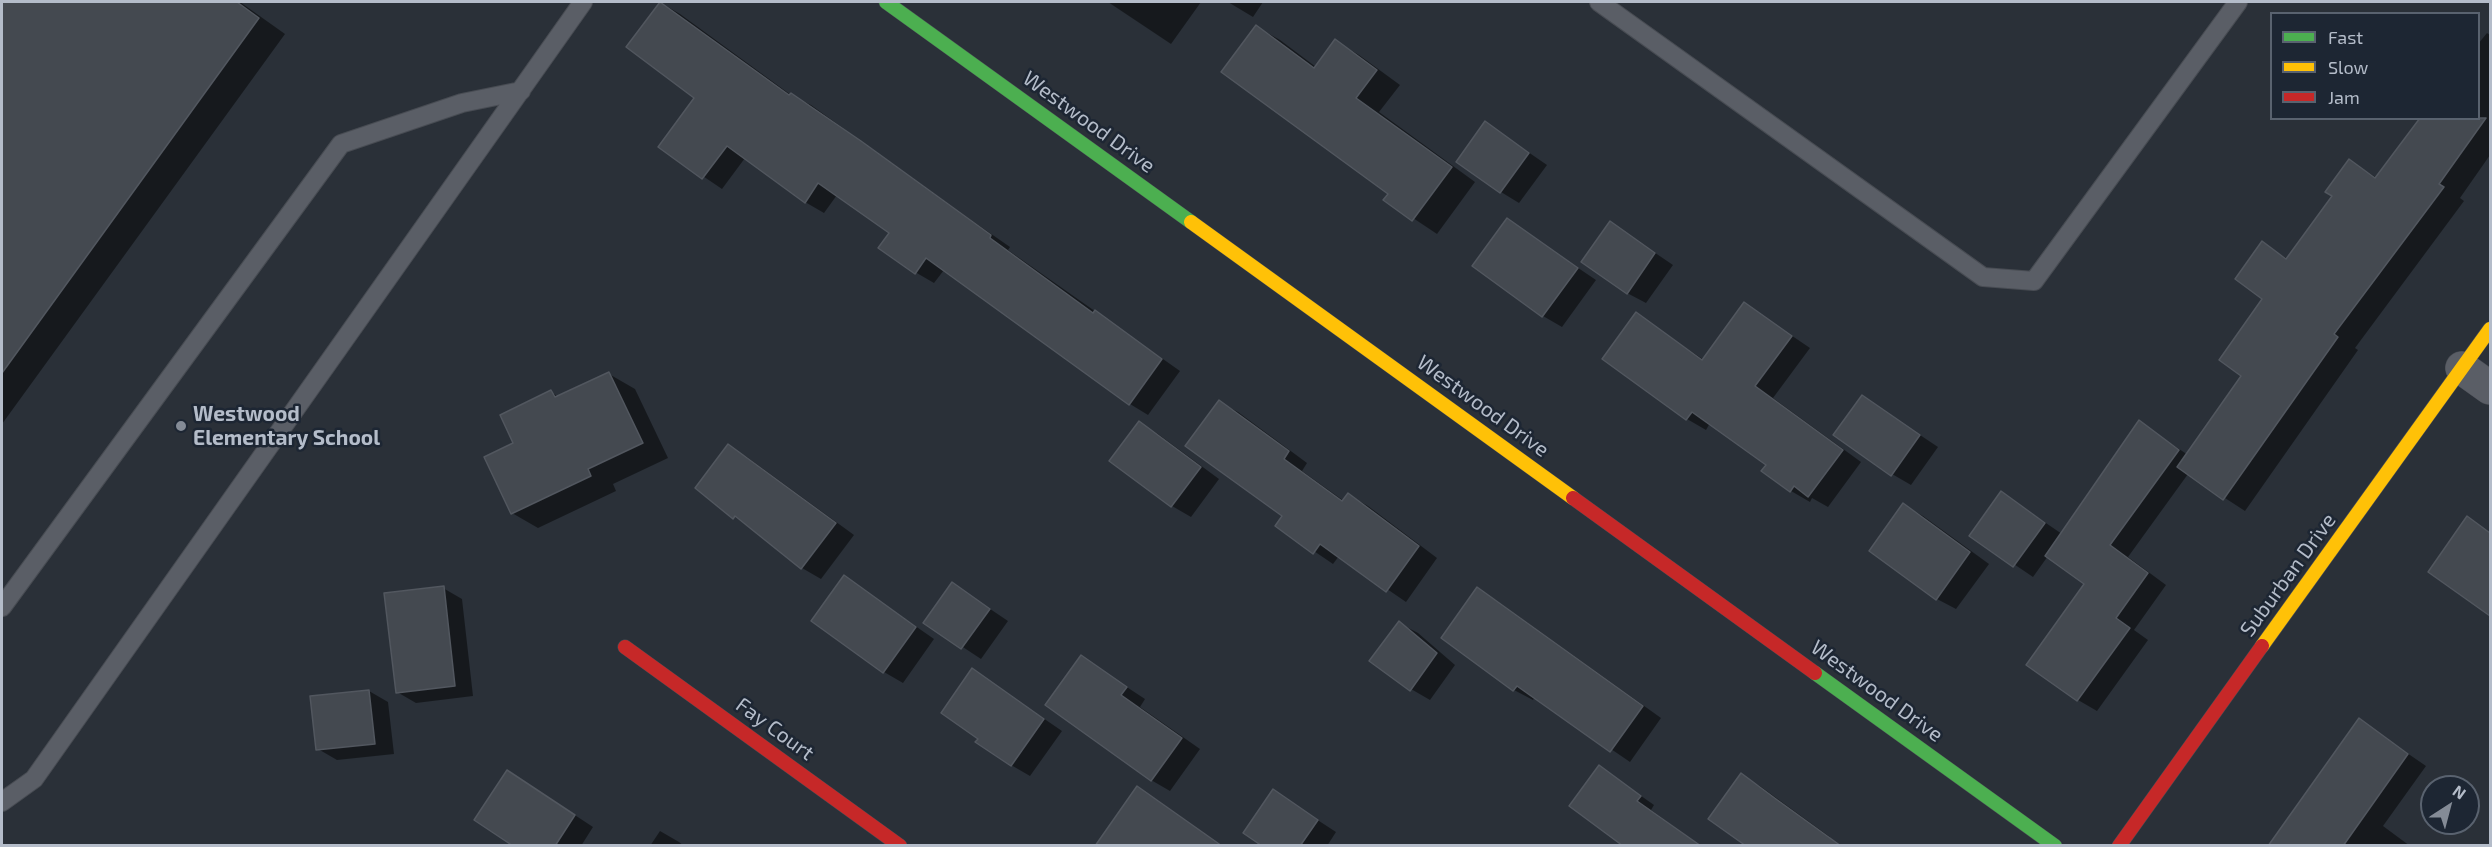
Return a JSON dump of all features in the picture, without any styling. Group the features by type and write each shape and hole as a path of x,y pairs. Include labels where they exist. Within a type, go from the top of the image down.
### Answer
{"street":[{"name":"Westwood Drive","path":"886,2 2055,846"},
{"name":"Suburban Drive","path":"2119,846 2490,329"},
{"path":"2462,368 2490,388"},
{"name":"Fay Court","path":"625,647 900,846"}],"lane":[{"path":"2,802 34,779 584,2"},
{"path":"1599,2 1983,277 2034,281 2238,2"},
{"path":"2,607 341,144 462,103 521,91"}],"building":[{"path":"2,2 237,2 259,18 2,373"},
{"path":"660,2 789,95 791,93 861,141 991,235 990,238 1093,313 1095,310 1162,359 1129,405 926,258 915,274 878,248 889,233 818,183 805,203 727,146 702,179 658,147 694,98 626,47"},
{"path":"1256,25 1314,68 1335,39 1377,70 1356,98 1452,167 1412,221 1383,200 1388,194 1221,72"},
{"path":"2480,118 2486,118 2439,184 2444,187 2334,334 2338,337 2223,500 2177,467 2241,376 2219,360 2262,299 2235,279 2262,241 2286,259 2332,196 2325,192 2349,159 2375,178 2418,120 2480,120"},
{"path":"1485,121 1529,153 1500,193 1456,162"},
{"path":"1507,218 1578,268 1542,317 1472,266"},
{"path":"1610,221 1655,253 1627,294 1581,262"},
{"path":"1744,302 1792,336 1755,386 1843,450 1808,497 1794,486 1790,492 1761,471 1766,465 1692,412 1686,420 1602,359 1636,312 1702,360"},
{"path":"609,372 643,443 588,469 591,476 511,514 484,457 513,443 500,415 551,390 555,397"},
{"path":"1862,395 1920,435 1891,476 1833,435"},
{"path":"1219,400 1289,451 1284,459 1342,501 1348,493 1419,546 1386,592 1320,544 1313,554 1275,526 1282,516 1185,446"},
{"path":"2139,420 2179,450 2110,545 2148,573 2116,618 2130,628 2077,701 2026,665 2084,584 2045,556"},
{"path":"1139,421 1201,467 1171,507 1109,461"},
{"path":"728,444 836,523 801,569 735,516 733,519 695,488"},
{"path":"2001,491 2045,523 2013,567 1969,536"},
{"path":"1903,503 1970,552 1936,600 1869,551"},
{"path":"2467,516 2490,533 2490,616 2428,572"},
{"path":"844,575 916,627 883,673 811,621"},
{"path":"952,582 990,609 961,649 923,623"},
{"path":"444,586 455,686 396,693 384,593"},
{"path":"1477,587 1643,706 1610,752 1517,686 1513,691 1441,638"},
{"path":"1399,621 1437,653 1410,691 1369,661"},
{"path":"1081,655 1127,687 1121,695 1182,738 1151,781 1045,705"},
{"path":"972,668 1044,719 1011,766 975,742 978,739 941,713"},
{"path":"369,690 375,744 316,750 310,696"},
{"path":"2359,718 2408,754 2343,846 2268,846"},
{"path":"1599,765 1641,796 1637,801 1701,846 1623,846 1569,806"},
{"path":"507,770 575,815 555,846 513,846 474,820"},
{"path":"1741,773 1841,846 1746,846 1708,819"},
{"path":"1137,786 1222,846 1095,846"},
{"path":"1273,789 1318,820 1300,846 1262,846 1243,833"}],"traffic: fast":[{"path":"886,2 1191,222"},
{"path":"1815,673 2055,846"}],"traffic: slow":[{"path":"1191,222 1573,498"},
{"path":"2262,646 2490,329"}],"traffic: jam":[{"path":"1573,498 1815,673"},
{"path":"2119,846 2262,646"},
{"path":"625,647 900,846"}],"place":[{"name":"Westwood Elementary School","path":"181,426"}]}
